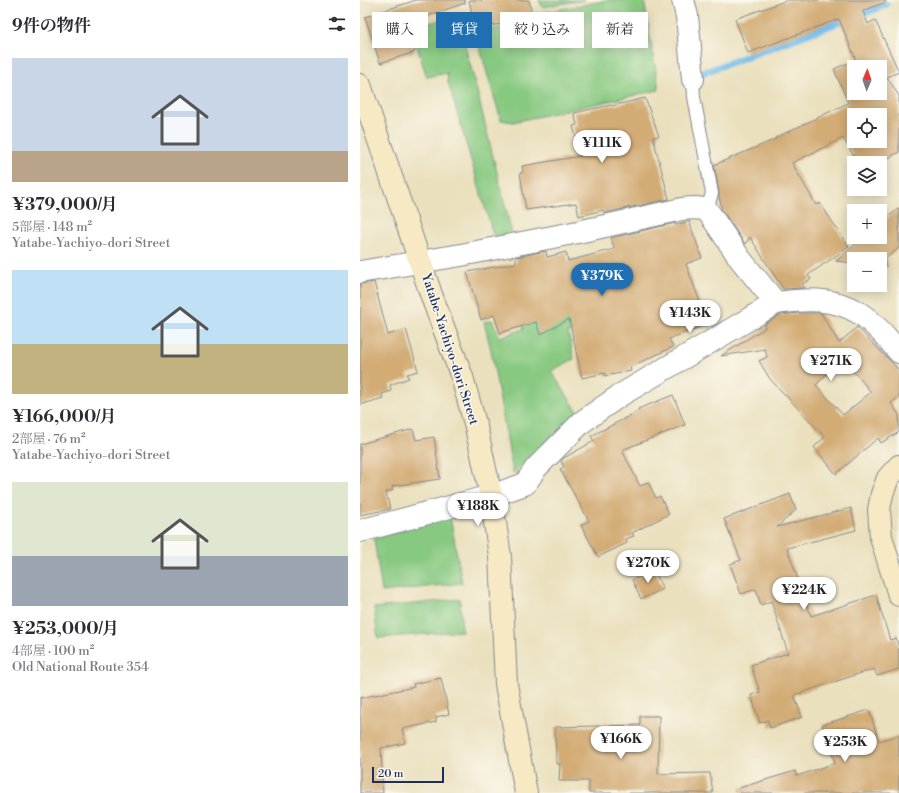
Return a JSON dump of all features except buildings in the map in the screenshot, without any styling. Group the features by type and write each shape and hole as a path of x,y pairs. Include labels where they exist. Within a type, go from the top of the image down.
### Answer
{"street":[{"path":"683,0 693,79"},
{"name":"Yatabe-Yachiyo-dori Street","path":"360,85 402,211 462,378 476,426 500,556 506,684 526,793"},
{"path":"360,272 461,256 694,207 707,210 741,260 776,303"},
{"path":"360,531 490,496 526,484 536,468 582,422 619,396 776,303 798,300 815,300 839,303 860,313 879,330 899,352"},
{"path":"899,466 888,478 882,494 879,510 881,537 899,595"}],"lane":[{"path":"693,79 694,97 712,193 707,210"}],"green space":[{"path":"539,0 585,0 542,7"},
{"path":"608,0 644,0 646,12 592,12 592,48 648,48 648,24 659,90 513,122 501,120 480,48 492,48 492,29 500,28 500,48 584,48 584,12 546,12"},
{"path":"436,21 436,48 466,48 513,238 495,241 448,82 447,73 427,77 417,48 428,48 428,23"},
{"path":"543,301 592,329 568,332 574,359 551,371 578,412 513,473 491,350 484,322 492,320 500,337 524,329 522,323"},
{"path":"450,516 462,583 382,592 374,539"},
{"path":"460,599 462,631 378,638 374,608"}],"waterway":[{"path":"702,73 886,5"}]}
